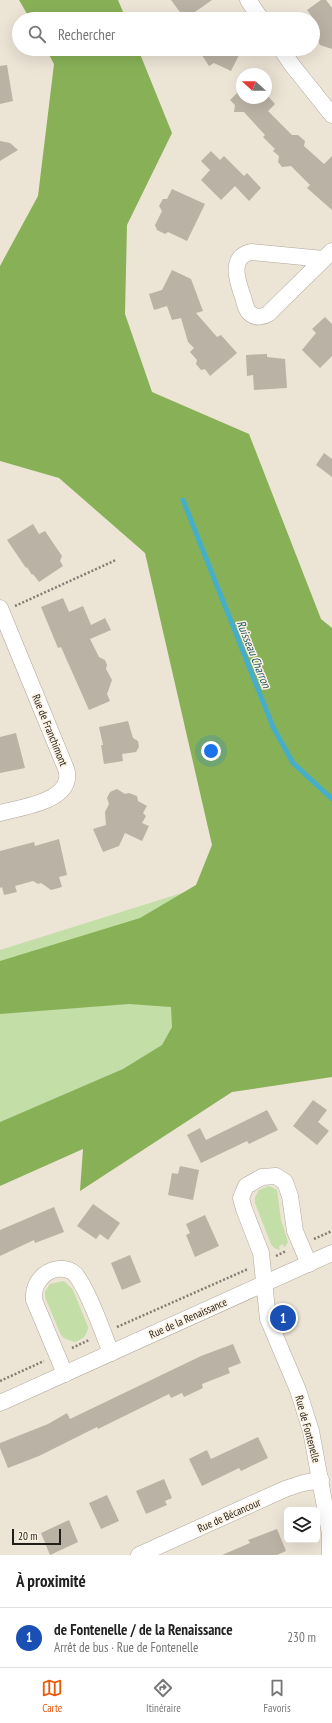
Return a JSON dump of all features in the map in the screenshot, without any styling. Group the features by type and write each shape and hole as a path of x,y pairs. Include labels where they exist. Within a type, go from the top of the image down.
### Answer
{"street":[{"path":"248,0 256,12"},
{"path":"286,56 332,115"},
{"path":"251,252 328,255 268,314 264,316 256,316 248,311 236,275 237,264 243,255 251,252"},
{"name":"Rue de Franchimont","path":"0,813 43,802 52,798 62,788 68,779 66,768 1,610"},
{"path":"264,1284 261,1253 241,1198 246,1186 256,1179 271,1175 285,1182 290,1196 295,1231 309,1264"},
{"name":"Rue de la Renaissance","path":"0,1403 332,1253"},
{"path":"65,1374 34,1300 33,1294 38,1282 46,1273 52,1270 64,1269 75,1274 84,1289 111,1352"},
{"name":"Rue de Fontenelle","path":"264,1284 268,1319 298,1390 308,1418 321,1480 330,1534 330,1555"},
{"name":"Rue de Bécancour","path":"139,1555 285,1489 303,1483 321,1480"}],"path":[{"path":"1,610 116,560"},
{"path":"322,1235 332,1230"},
{"name":"Rue de la Renaissance","path":"0,1381 248,1269"}],"green space":[{"path":"19,0 118,0 123,12 26,12"},
{"path":"50,56 141,56 172,133 127,225 125,314 152,392 249,434 321,619 332,628 332,1077 232,1092 80,1191 83,1149 0,1186 0,1122 123,1069 162,1045 172,1027 171,1007 129,1004 0,1014 0,961 140,918 196,885 212,845 145,553 59,478 0,461 0,266 38,196 54,64"},
{"path":"196,885 332,981 0,1122 0,950 185,892"},
{"path":"269,1186 277,1190 281,1220 288,1242 284,1248 283,1244 279,1246 280,1250 274,1248 271,1244 255,1203 255,1197 259,1190"},
{"path":"64,1281 73,1290 88,1327 87,1333 84,1337 74,1342 64,1338 61,1335 45,1297 45,1292 50,1284"}],"building":[{"path":"171,0 212,0 195,12 180,12"},
{"path":"321,0 326,0 332,8 332,49 320,45 320,12 308,12 307,10"},
{"path":"203,56 238,56 231,71 214,63 209,66"},
{"path":"7,65 13,101 0,104 0,66"},
{"path":"236,94 236,104 272,104 272,101 275,104 268,111 292,135 298,135 305,141 304,146 324,164 332,156 332,210 307,188 310,185 291,166 282,167 278,162 279,156 273,151 275,149 263,137 265,135 244,112 234,112 235,105 230,100"},
{"path":"0,141 10,143 18,150 0,161"},
{"path":"211,151 220,160 224,156 244,176 247,173 261,188 249,201 235,186 221,200 201,180 210,170 201,161"},
{"path":"172,189 205,204 187,241 168,232 165,234 157,230 155,225 162,211 159,206 163,199 167,199"},
{"path":"172,270 191,279 203,311 196,313 217,337 221,335 237,353 210,376 205,369 201,370 196,364 197,360 190,352 194,348 188,342 181,318 172,320 167,306 154,310 149,294 162,290"},
{"path":"325,317 332,324 332,356 320,368 302,350 316,333 312,329"},
{"path":"267,354 267,357 285,359 287,388 254,390 253,375 247,376 246,355"},
{"path":"324,453 332,459 332,477 316,465"},
{"path":"33,524 39,534 45,531 62,556 60,561 63,566 39,582 27,567 26,568 7,540"},
{"path":"63,598 69,612 83,606 91,625 105,618 111,630 90,639 99,657 105,660 107,665 106,669 112,680 107,694 110,701 89,710 61,647 58,648 41,607"},
{"path":"128,721 133,738 138,741 139,747 136,752 122,754 123,761 104,764 101,745 103,745 99,727"},
{"path":"16,733 25,768 0,773 0,737"},
{"path":"117,789 125,794 129,793 137,796 138,801 147,806 143,813 146,816 142,823 149,826 142,841 125,833 119,846 103,852 93,829 106,825 105,812 109,804 107,798 110,792"},
{"path":"59,839 67,875 59,877 62,887 51,890 41,883 38,884 33,881 15,886 17,892 4,895 2,887 0,888 0,851 34,842 35,846"},
{"path":"313,1100 327,1110 318,1122 329,1131 317,1145 293,1126"},
{"path":"267,1110 278,1130 249,1144 247,1141 201,1163 187,1135 200,1128 206,1140"},
{"path":"180,1166 199,1170 193,1200 168,1195 172,1173 178,1174"},
{"path":"93,1204 120,1223 108,1240 100,1234 96,1239 77,1226"},
{"path":"54,1207 64,1232 35,1243 34,1240 0,1256 0,1230"},
{"path":"205,1215 219,1246 195,1257 186,1235 190,1233 186,1224"},
{"path":"130,1255 141,1282 122,1290 111,1263"},
{"path":"233,1344 241,1363 228,1368 230,1373 202,1384 203,1388 184,1397 182,1393 171,1398 169,1394 98,1429 97,1427 39,1456 8,1468 0,1448 0,1443 48,1424 67,1413 70,1419 201,1356"},
{"path":"258,1437 268,1458 241,1471 239,1468 202,1486 189,1459 207,1450 211,1459"},
{"path":"164,1479 172,1498 165,1501 167,1505 146,1514 136,1491"},
{"path":"107,1495 119,1521 101,1529 89,1503"},
{"path":"69,1520 78,1542 50,1555 41,1533"},
{"path":"277,1529 286,1551 277,1555 222,1555 250,1543 248,1540"}],"waterway":[{"name":"Ruisseau Charron","path":"183,500 273,727 293,763 332,799"}],"place":[{"name":"de Fontenelle / de la Renaissance","path":"283,1318"}]}
